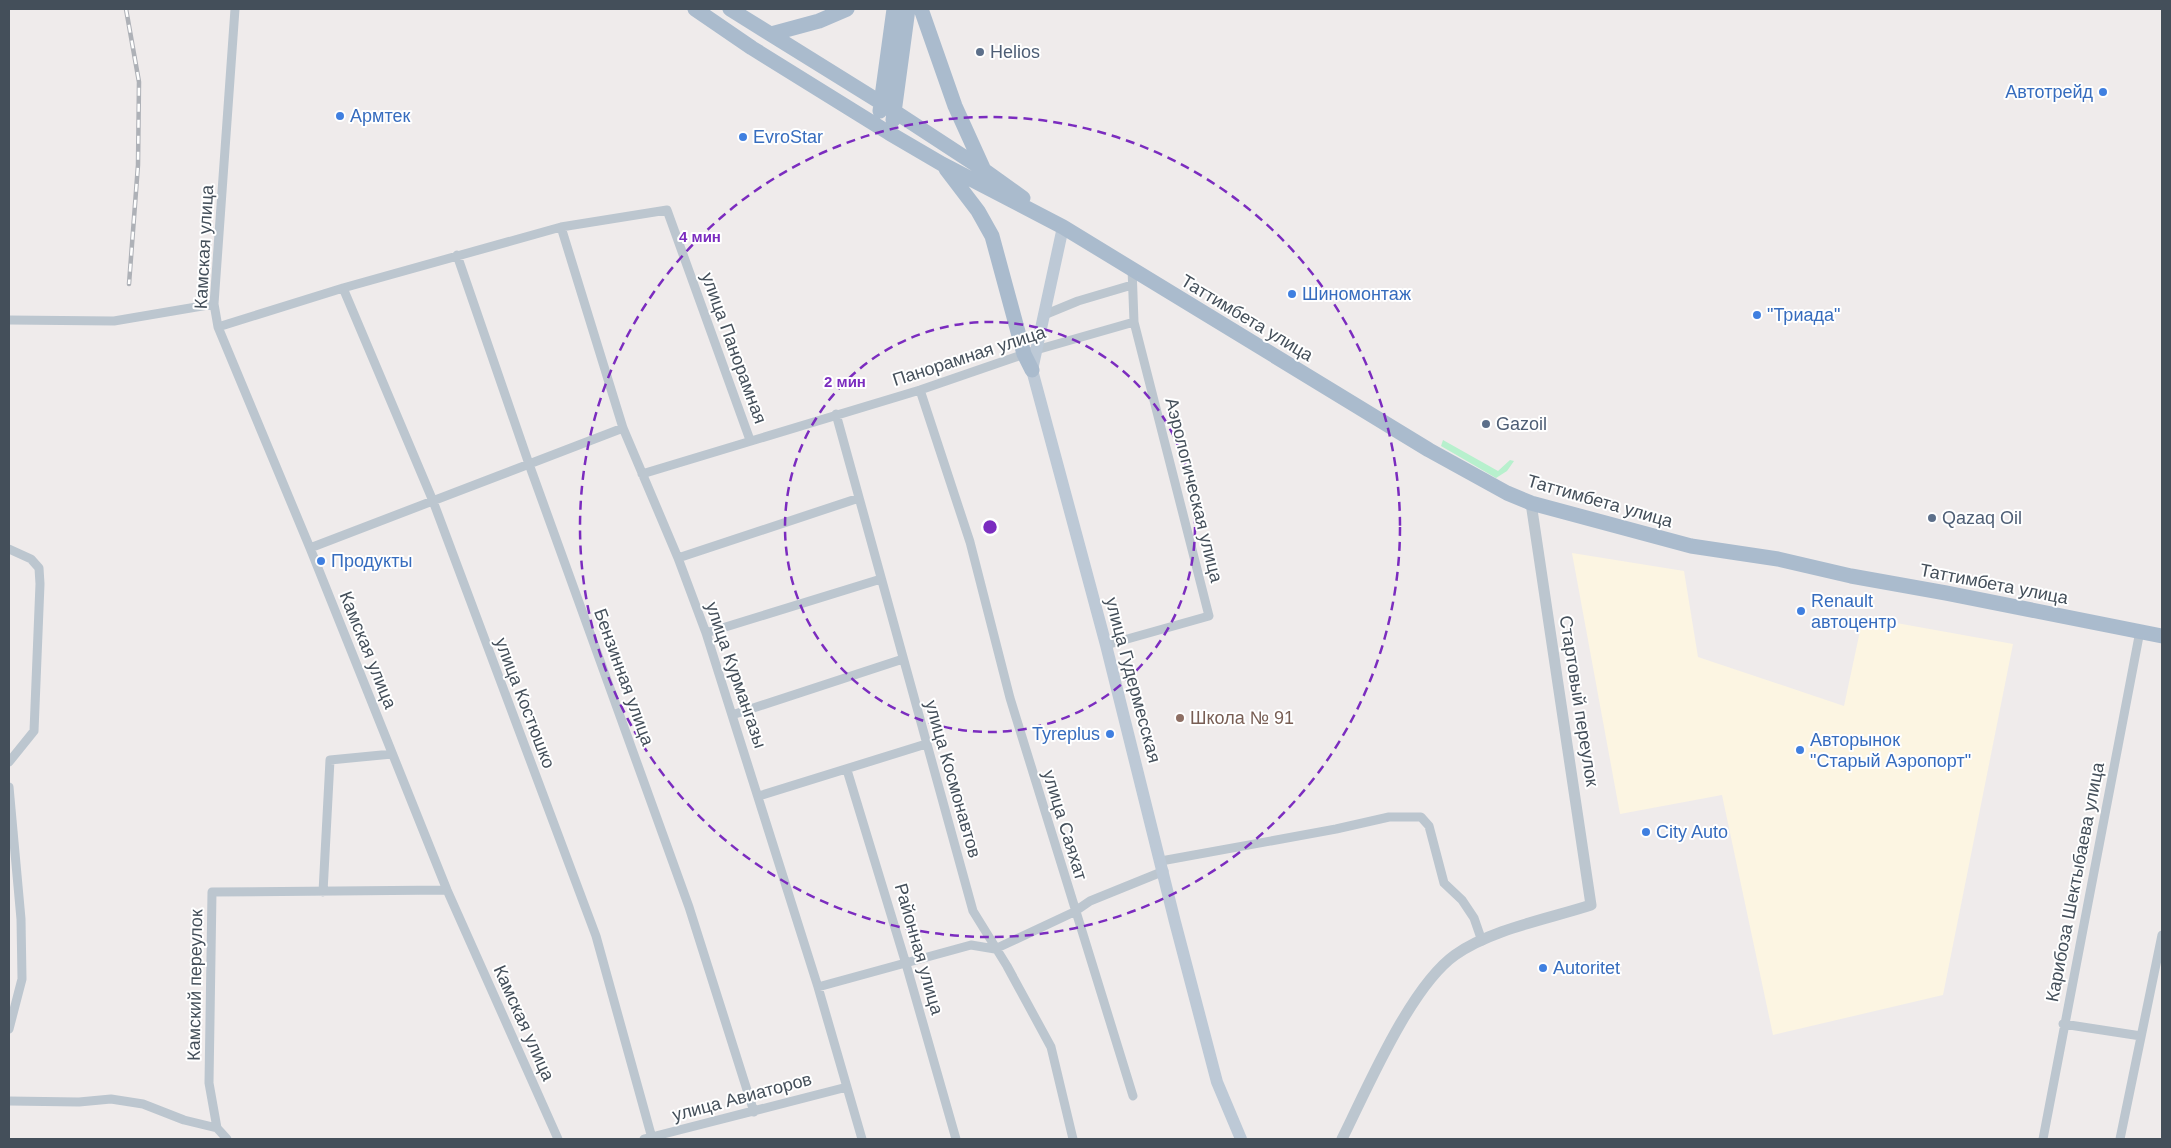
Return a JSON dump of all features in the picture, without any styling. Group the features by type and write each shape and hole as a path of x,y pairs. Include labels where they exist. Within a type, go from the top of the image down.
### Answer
{"main road":[{"path":"695,9 752,48 889,133 942,164 1062,227"},
{"path":"730,9 889,108 984,170 1062,227"},
{"path":"771,34 819,21 847,9"},
{"path":"889,133 894,9"},
{"path":"875,124 889,108 908,9"},
{"path":"921,9 955,106 984,170"},
{"path":"942,164 978,211 992,236 1030,352 1032,370"},
{"path":"1030,352 1044,315 1062,227"},
{"name":"Таттимбета улица","path":"1062,227 1429,450 1508,493 1531,503 1691,546 1778,559 1851,576 2162,636"},
{"name":"улица Гудермесская","path":"1032,370 1106,645 1217,1082 1241,1139"}],"street":[{"name":"Камская улица","path":"235,9 214,304 218,327 310,548 447,890 558,1139"},
{"name":"улица Панорамная","path":"561,227 667,210 750,440"},
{"path":"218,327 343,288 561,227"},
{"name":"улица Курмангазы","path":"561,227 623,428 678,558 706,633 818,987 862,1139"},
{"name":"Бензинная улица","path":"457,255 689,907 754,1112"},
{"name":"Аэрологическая улица","path":"1106,645 1209,616 1134,322 1132,268"},
{"path":"1044,315 1078,301 1132,285"},
{"name":"улица Костюшко","path":"343,288 433,501 596,936 648,1138"},
{"path":"9,320 114,321 214,304"},
{"name":"Панорамная улица","path":"642,474 920,390 1030,352 1134,322"},
{"name":"улица Саяхат","path":"920,390 970,542 1010,698 1074,912 1133,1096"},
{"name":"улица Космонавтов","path":"836,414 973,911 1051,1047 1073,1139"},
{"path":"310,548 623,428"},
{"path":"678,558 858,498"},
{"name":"Стартовый переулок","path":"1482,941 1591,905 1531,503"},
{"path":"9,549 31,560 39,568 40,584 34,731 9,762"},
{"path":"706,633 881,579"},
{"name":"Карибоза Шектыбаева улица","path":"2043,1139 2063,1024 2140,631"},
{"path":"732,715 903,659"},
{"path":"759,796 926,744"},
{"path":"323,892 330,760 392,754"},
{"name":"Районная улица","path":"847,770 906,964 956,1139"},
{"path":"9,787 21,919 22,979 9,1029"},
{"path":"818,987 971,945 995,949 1074,912 1090,901 1163,866 1389,817 1421,817 1429,826 1444,883 1462,900 1474,918 1482,941 1455,956 1428,981 1393,1038 1342,1139"},
{"name":"Камский переулок","path":"217,1128 209,1083 212,892 447,890"},
{"path":"2120,1139 2162,935"},
{"path":"2063,1024 2141,1036"},
{"name":"улица Авиаторов","path":"648,1138 847,1087"},
{"path":"9,1101 80,1102 111,1099 143,1104 184,1120 217,1128 227,1139"}],"shaded area":[{"name":"Авторынок \"Старый Аэропорт\"","path":"1572,553 1684,571 1698,657 1844,706 1863,617 2013,644 1943,995 1773,1035 1722,795 1620,814"}],"green space":[{"path":"1443,440 1498,471 1510,460 1514,461 1507,471 1496,478 1441,446"}],"railway":[{"path":"126,9 139,82 138,165 129,284"}],"place":[{"name":"Helios","path":"980,52"},
{"name":"Автотрейд","path":"2103,92"},
{"name":"Армтек","path":"340,116"},
{"name":"EvroStar","path":"743,137"},
{"name":"Шиномонтаж","path":"1292,294"},
{"name":"\"Триада\"","path":"1757,315"},
{"name":"Gazoil","path":"1486,424"},
{"name":"Qazaq Oil","path":"1932,518"},
{"name":"Продукты","path":"321,561"},
{"name":"Renault автоцентр","path":"1801,611"},
{"name":"Школа № 91","path":"1180,718"},
{"name":"Tyreplus","path":"1110,734"},
{"name":"Авторынок \"Старый Аэропорт\"","path":"1800,750"},
{"name":"City Auto","path":"1646,832"},
{"name":"Autoritet","path":"1543,968"}]}
